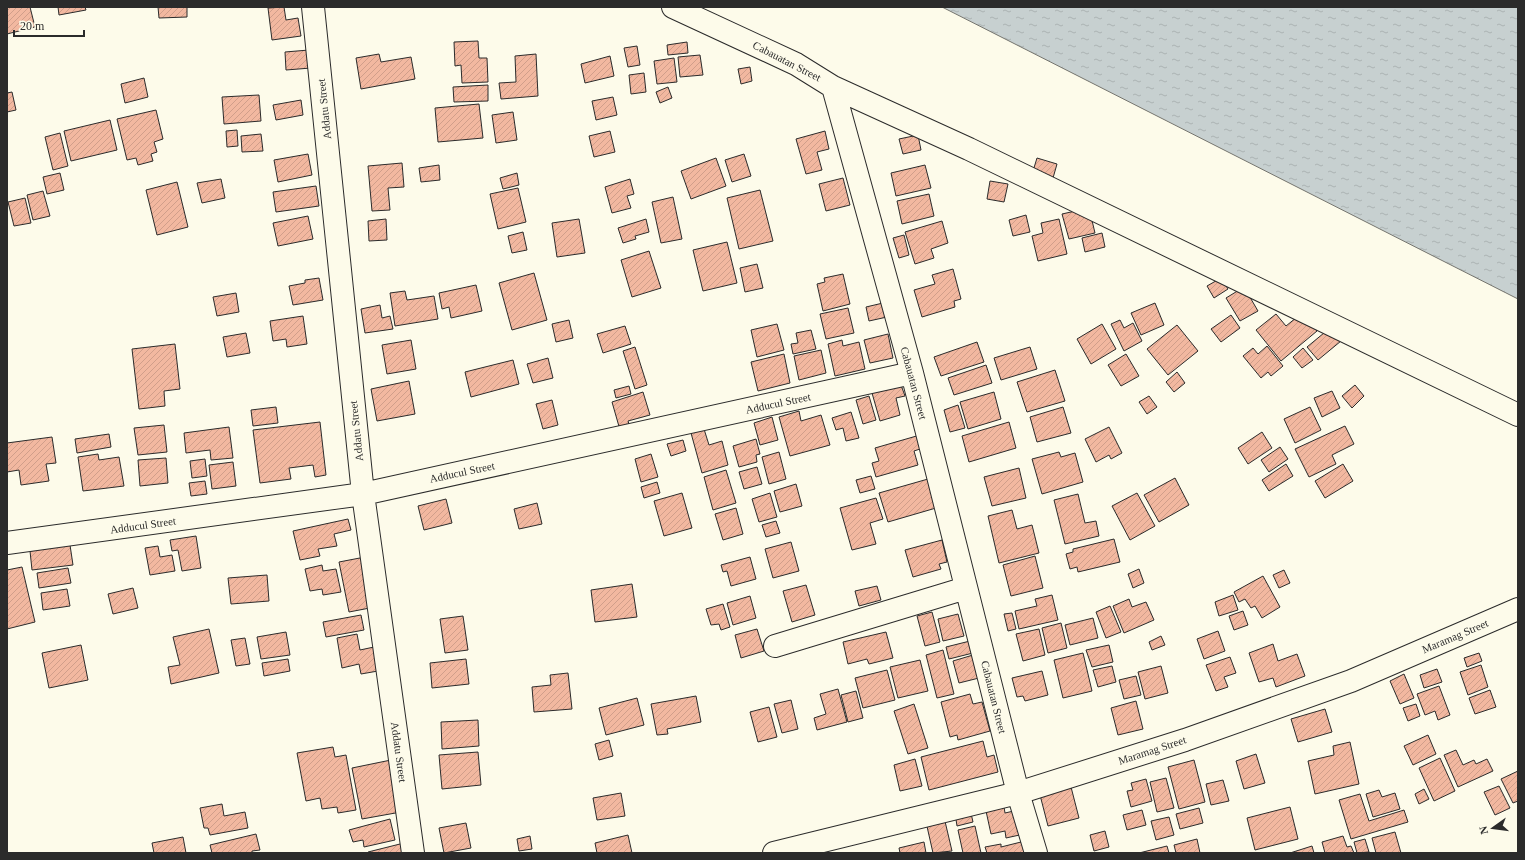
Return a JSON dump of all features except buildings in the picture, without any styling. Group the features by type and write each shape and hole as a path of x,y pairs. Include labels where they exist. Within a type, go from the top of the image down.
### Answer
{"street":[{"name":"Addatu Street","path":"313,7 362,494 413,853"},
{"name":"Cabauatan Street","path":"673,7 796,64 833,87 912,373 1018,793 1036,853"},
{"path":"833,87 976,153 1518,415"},
{"name":"Adducul Street","path":"7,544 362,494 912,373"},
{"path":"775,646 966,588"},
{"name":"Maramag Street","path":"774,853 1018,793 1185,740 1351,681 1518,609"}],"water":[{"path":"942,7 1518,7 1518,299"}]}
